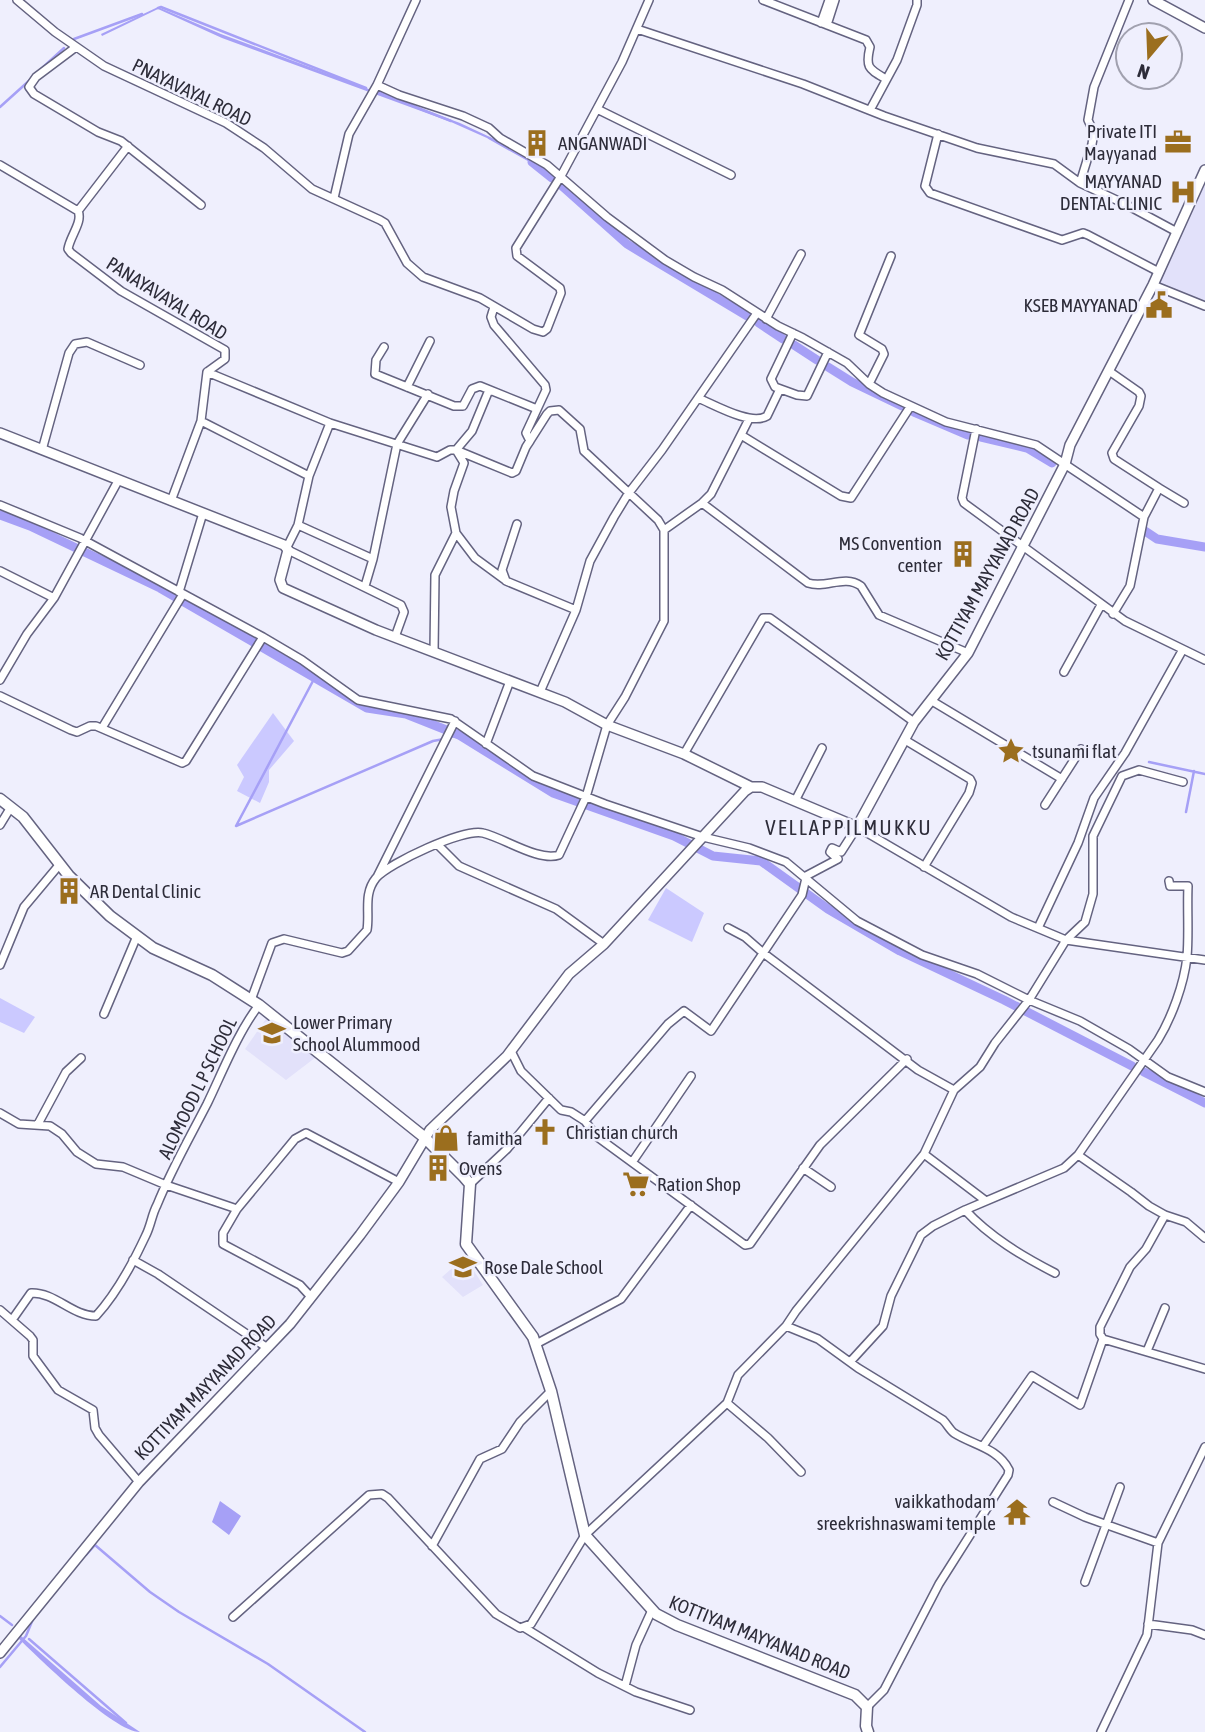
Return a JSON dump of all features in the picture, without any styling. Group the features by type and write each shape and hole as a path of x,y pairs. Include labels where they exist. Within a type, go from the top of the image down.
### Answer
{"main road":[{"path":"0,799 23,817 93,901 153,948 212,975 255,1003 424,1137 470,1184"},
{"name":"KOTTIYAM MAYYANAD ROAD","path":"470,1184 466,1244 536,1344 551,1391 585,1535 652,1610 677,1625 855,1695 867,1707"},
{"path":"867,1707 868,1732"}],"street":[{"name":"PNAYAVAYAL ROAD","path":"17,0 75,47 104,66 226,122 264,148 312,189 385,223 407,263 424,277 480,298 543,332 561,293 560,288 515,253 561,176"},
{"path":"334,198 349,134 377,85 416,0"},
{"path":"561,176 622,62 649,0"},
{"path":"763,0 870,43 867,63 869,68 886,79"},
{"path":"824,24 829,0"},
{"path":"824,24 835,0"},
{"path":"870,110 901,49 917,0"},
{"path":"1080,183 1094,133 1088,120 1094,88 1129,0"},
{"path":"1153,0 1205,28"},
{"path":"637,29 803,84 977,148 1054,164 1080,183 1177,232"},
{"path":"75,47 36,77 29,87 34,94 128,146 201,205"},
{"path":"377,85 489,128 500,138 561,176 607,217 665,260 847,363 869,384 910,407 946,422 1036,446 1065,464 1143,525"},
{"path":"597,109 731,175"},
{"path":"938,134 925,186 930,193 1062,240 1083,233 1159,272"},
{"path":"0,165 78,211 128,146"},
{"name":"KOTTIYAM MAYYANAD ROAD","path":"857,827 914,722 968,653 987,611 1023,548 1065,464 1070,445 1153,285 1205,170"},
{"name":"PANAYAVAYAL ROAD","path":"78,211 80,219 68,249 71,253 121,291 225,350 225,359 207,372 201,421 171,501"},
{"path":"766,319 801,254"},
{"path":"869,384 884,354 882,349 859,335 891,256"},
{"path":"1153,285 1205,306"},
{"path":"494,307 492,321 545,385 546,390 526,433 530,441 526,447"},
{"path":"540,692 576,610 590,561 628,494 757,313"},
{"path":"793,333 771,379 772,384 780,389 807,396 828,352"},
{"path":"407,387 430,341"},
{"path":"42,450 69,353 75,344 87,342 141,365"},
{"path":"384,347 376,360 375,374 407,387 459,407 466,402 475,386 537,409"},
{"path":"1109,371 1141,396 1139,406 1112,453 1114,459 1184,503"},
{"path":"207,372 330,423 437,457 456,450 512,473 516,471 526,447 547,414 555,409 559,410 580,429 584,451 658,520 664,530 664,621 625,697 607,725 586,797 559,855 546,857 475,831 420,849 376,877"},
{"path":"698,398 749,419 758,419 767,416 780,389"},
{"path":"456,450 472,431 489,390"},
{"path":"365,586 397,444 428,394"},
{"path":"741,435 841,496 851,498 910,407"},
{"path":"664,530 702,503 716,487 749,419"},
{"path":"201,421 309,476"},
{"path":"330,423 309,476 298,525 287,548 280,580 283,588 395,637 565,702 607,725 684,754 751,787 762,788 857,827 1011,917 1066,940 1205,960"},
{"path":"976,429 962,498 964,503 1113,614 1205,660"},
{"path":"0,433 287,548 365,586 403,607 403,617 395,637"},
{"path":"456,450 464,463 451,507 456,533 475,558 506,581 576,610"},
{"path":"0,680 27,634 54,598 118,481"},
{"path":"1113,614 1130,586 1143,525 1159,488"},
{"path":"702,503 808,583 846,580 857,582 879,615 968,653"},
{"path":"0,505 84,541 263,637 302,660 358,700 455,722 533,776 703,837 762,852 786,862 857,921 922,955 977,975 1080,1021 1168,1077 1205,1092"},
{"path":"102,728 181,593 202,513"},
{"path":"506,581 502,570 517,524"},
{"path":"298,525 373,559"},
{"path":"434,652 435,575 456,533"},
{"path":"0,571 54,598"},
{"path":"1064,672 1101,605"},
{"path":"684,754 762,618 770,618 914,722"},
{"path":"0,696 77,732 90,726 102,728 176,762 187,761 263,637"},
{"path":"1038,928 1078,843 1094,798 1125,753 1182,650"},
{"path":"486,744 510,681"},
{"path":"932,701 1062,779"},
{"path":"376,877 455,722"},
{"path":"905,740 970,779 972,783 969,793 924,867"},
{"path":"795,801 822,748"},
{"path":"1045,805 1082,749"},
{"path":"525,1628 531,1624 585,1535 727,1403 738,1375 786,1326 924,1154 954,1090 980,1067 1028,1000 1066,940 1085,922 1093,894 1093,836 1122,776 1139,770 1183,782"},
{"name":"KOTTIYAM MAYYANAD ROAD","path":"0,1653 139,1482 290,1324 399,1182 424,1137 511,1051 569,974 604,944 751,787"},
{"path":"0,825 11,807"},
{"path":"805,877 838,859 830,852 832,849 841,852 857,827"},
{"path":"437,844 459,866 556,909 604,944"},
{"path":"0,965 24,907 60,864"},
{"name":"ALOMOOD L P SCHOOL","path":"12,1320 31,1293 45,1294 86,1316 96,1316 133,1261 215,1082 230,1060 255,1003 272,943 284,939 342,953 348,951 367,930 367,898 376,877"},
{"path":"585,1121 668,1024 684,1011 711,1031 802,895 805,877"},
{"path":"850,1362 883,1326 891,1296 921,1235 965,1210 1064,1168 1078,1155 1145,1060 1164,1029 1187,958 1188,886 1170,886 1169,881"},
{"path":"728,928 745,937 918,1070 954,1090"},
{"path":"104,1013 137,936"},
{"path":"511,1051 520,1071 561,1110 585,1121 596,1136 741,1243 750,1244 820,1145 906,1059"},
{"path":"38,1124 66,1072 82,1058"},
{"path":"633,1161 691,1076"},
{"path":"470,1184 507,1149 549,1098"},
{"path":"0,1113 19,1124 50,1126 62,1134 77,1152 96,1164 123,1167 237,1209"},
{"path":"311,1297 300,1285 223,1244 223,1233 237,1209 295,1139 306,1133 399,1182"},
{"path":"924,1154 986,1201"},
{"path":"1078,1155 1149,1206 1186,1222 1205,1238"},
{"path":"803,1168 831,1186"},
{"path":"536,1344 621,1299 691,1205"},
{"path":"965,1210 1003,1243 1055,1273"},
{"path":"984,1446 1032,1376 1080,1405 1103,1339 1100,1328 1130,1267 1146,1249 1165,1215"},
{"path":"133,1261 158,1273 266,1347"},
{"path":"1147,1351 1166,1308"},
{"path":"0,1310 33,1340 33,1356 58,1390 93,1410 95,1428 99,1435 139,1482"},
{"path":"786,1326 818,1339 943,1420 954,1432 984,1446 1008,1468 1008,1475 939,1584 884,1690 867,1707"},
{"path":"1103,1339 1205,1369"},
{"path":"432,1546 480,1459 502,1449 520,1422 551,1391"},
{"path":"727,1403 768,1438 801,1472"},
{"path":"1101,1732 1147,1635 1158,1543 1205,1447"},
{"path":"1085,1582 1120,1487"},
{"path":"233,1617 369,1495 382,1494 496,1614 514,1626 525,1628 598,1673 690,1710"},
{"path":"1053,1502 1158,1543"},
{"path":"625,1686 636,1645 652,1610"},
{"path":"1148,1624 1197,1631 1205,1635"}],"shaded area":[{"path":"158,7 221,34 460,123 516,151 451,122 222,38 158,9 102,36 101,34"},
{"path":"1205,179 1205,301 1159,283"},
{"path":"273,713 294,741 269,770 269,782 260,803 237,791 244,777 237,765"},
{"path":"666,888 704,913 692,942 648,920"},
{"path":"0,998 35,1017 24,1033 0,1022"},
{"name":"Lower Primary School Alummood","path":"268,1016 316,1057 286,1080 245,1049"},
{"name":"Rose Dale School","path":"465,1257 483,1285 463,1297 442,1277"},
{"path":"220,1501 241,1516 229,1535 212,1522"},
{"path":"21,1636 101,1706 140,1732 128,1729 96,1708 19,1639"}],"waterway":[{"path":"158,8 366,88"},
{"path":"74,39 142,14"},
{"path":"41,69 64,48"},
{"path":"0,107 31,79"},
{"path":"378,92 451,121"},
{"path":"489,138 532,162"},
{"path":"532,162 552,178"},
{"path":"562,186 627,244 747,316"},
{"path":"759,323 783,339"},
{"path":"794,345 817,360"},
{"path":"828,367 902,406"},
{"path":"914,412 968,435"},
{"path":"981,437 1027,448 1052,463"},
{"path":"0,515 30,526 160,588 367,708 406,714 459,735 553,793 674,836 713,856 761,861 828,909 900,951 1004,1000 1132,1066"},
{"path":"1145,531 1157,539 1205,547"},
{"path":"314,679 236,826 433,741 444,739"},
{"path":"450,737 459,735"},
{"path":"1149,762 1205,774"},
{"path":"1186,812 1194,771"},
{"path":"1144,1072 1205,1103"},
{"path":"86,1555 95,1545 150,1592 268,1664 365,1732"},
{"path":"0,1616 12,1625"},
{"path":"0,1667 26,1636 33,1619"},
{"path":"29,1639 126,1723"}],"place":[{"name":"Private ITI Mayyanad","path":"1178,142"},
{"name":"ANGANWADI","path":"537,143"},
{"name":"MAYYANAD DENTAL CLINIC","path":"1183,192"},
{"name":"KSEB MAYYANAD","path":"1159,305"},
{"name":"MS Convention center","path":"963,554"},
{"name":"tsunami flat","path":"1011,751"},
{"name":"AR Dental Clinic","path":"69,891"},
{"name":"Lower Primary School Alummood","path":"272,1033"},
{"name":"Christian church","path":"545,1132"},
{"name":"famitha","path":"446,1138"},
{"name":"Ovens","path":"438,1168"},
{"name":"Ration Shop","path":"636,1184"},
{"name":"Rose Dale School","path":"463,1267"},
{"name":"vaikkathodam sreekrishnaswami temple","path":"1017,1512"}],"district":[{"name":"VELLAPPILMUKKU","path":"849,827"}]}
